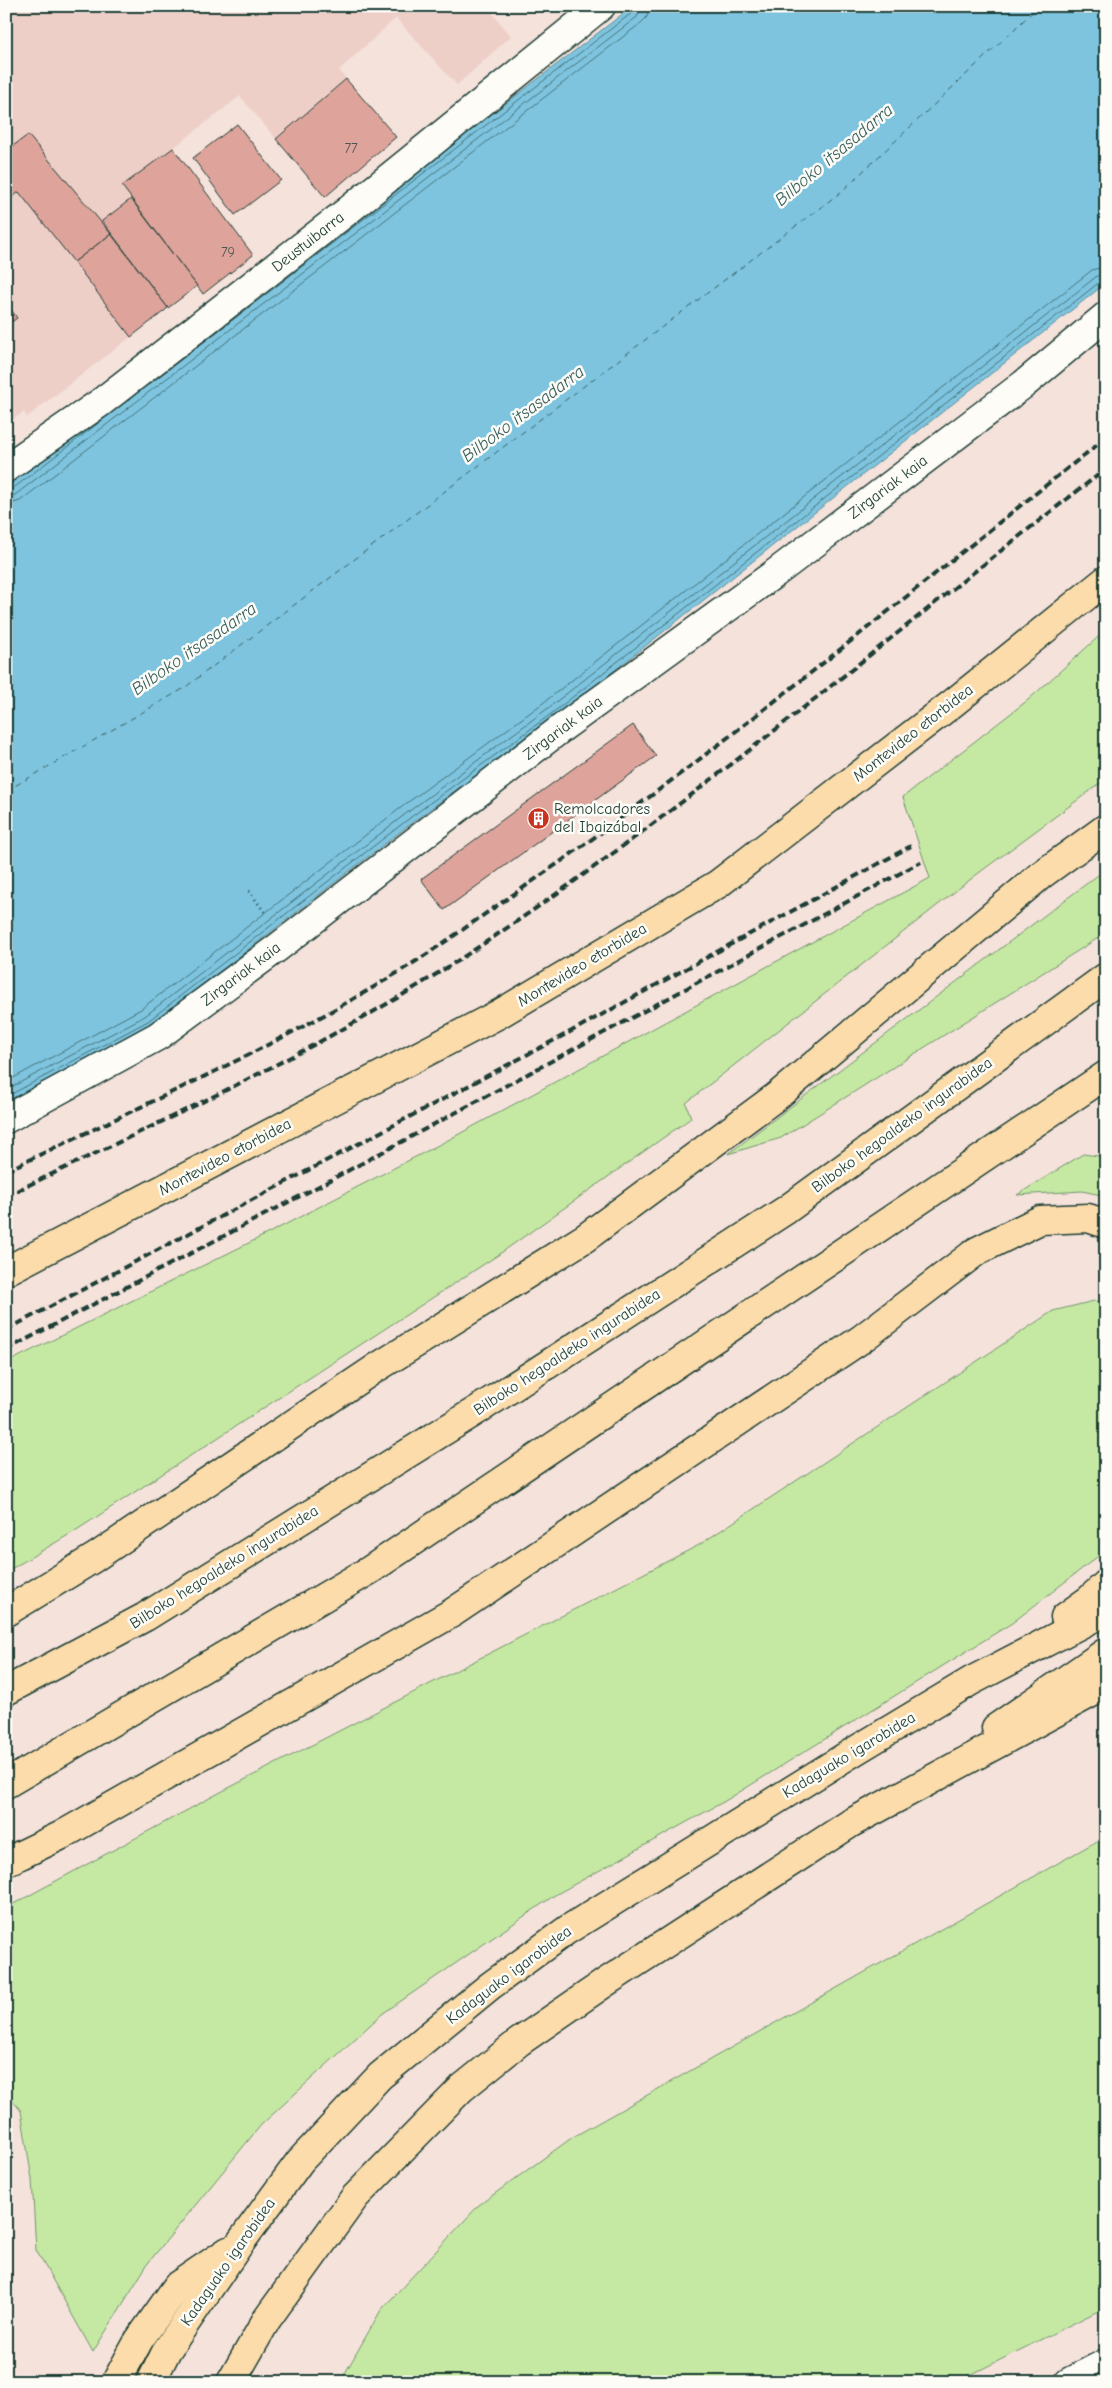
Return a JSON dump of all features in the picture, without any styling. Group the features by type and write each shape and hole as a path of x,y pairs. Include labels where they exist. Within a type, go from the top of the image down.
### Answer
{"main road":[{"name":"Montevideo etorbidea","path":"6,1270 499,1014 718,884 953,703 1106,580"},
{"path":"6,1612 94,1558 376,1368 585,1238 778,1096 1041,875 1106,828"},
{"name":"Bilboko hegoaldeko ingurabidea","path":"6,1692 146,1617 479,1409 769,1221 1106,977"},
{"path":"6,1784 370,1570 1106,1075"},
{"path":"6,1862 62,1835 452,1613 860,1340 977,1251 1040,1220 1088,1218 1106,1224"},
{"path":"971,1681 1090,1600 1106,1584"},
{"path":"971,1681 1106,1611"},
{"path":"873,1812 1106,1652"},
{"name":"Kadaguako igarobidea","path":"151,2382 167,2350 241,2242 300,2161 380,2076 490,1986 567,1930 657,1872 971,1681"},
{"path":"231,2382 267,2319 355,2197 462,2088 519,2042 606,1982 851,1823 1106,1685"},
{"path":"116,2382 139,2340 178,2286 241,2242"}],"street":[{"name":"Deustuibarra","path":"6,468 100,404 345,213 601,6"},
{"name":"Zirgariak kaia","path":"6,1119 158,1036 272,952 563,727 774,574 977,420 1106,316"},
{"path":"1068,2382 1106,2362"}],"shaded area":[{"path":"6,6 486,6 511,36 457,85 396,18 339,70 346,79 276,139 240,96 123,187 131,199 102,221 168,308 27,417 24,412 6,424"}],"green space":[{"path":"1106,630 1106,779 976,875 686,1103 691,1118 498,1255 75,1531 6,1572 6,1363 265,1235 450,1139 930,878 903,797 1028,700"},
{"path":"1106,869 1106,933 781,1138 728,1154"},
{"path":"1083,1154 1106,1157 1106,1196 1082,1191 1017,1195"},
{"path":"1094,1301 1106,1302 1106,1550 1012,1623 725,1801 555,1895 382,2014 261,2125 148,2263 93,2352 36,2250 32,2179 21,2111 6,2092 6,1908 219,1793 699,1545 1053,1311"},
{"path":"1106,1836 1106,2307 956,2382 340,2382 381,2310 479,2205 573,2137"}],"water":[{"name":"Bilboko itsasadarra","path":"633,6 1106,6 1106,283 554,718 418,818 151,1025 6,1103 6,487"}],"building":[{"path":"346,79 396,137 325,197 276,139"},
{"path":"237,124 281,180 235,215 193,158"},
{"path":"28,135 111,234 74,262 19,192 6,202 6,151"},
{"path":"173,148 253,255 203,294 122,186"},
{"path":"131,199 197,286 168,308 102,221"},
{"path":"111,234 168,308 131,337 74,262"},
{"path":"6,302 17,318 6,326"},
{"name":"Remolcadores del Ibaizábal","path":"633,725 656,756 444,910 421,879"}],"ferry route":[{"path":"6,791 183,689 841,192 1039,6"}],"railway":[{"path":"6,1171 262,1048 312,1022 410,965 577,850 654,794 806,677 1106,438"},
{"path":"6,1196 177,1114 290,1057 345,1028 454,963 622,847 704,785 1106,469"},
{"path":"6,1330 570,1032 911,846"},
{"path":"6,1350 325,1183 921,862"}],"place":[{"name":"Remolcadores del Ibaizábal","path":"538,818"}]}
